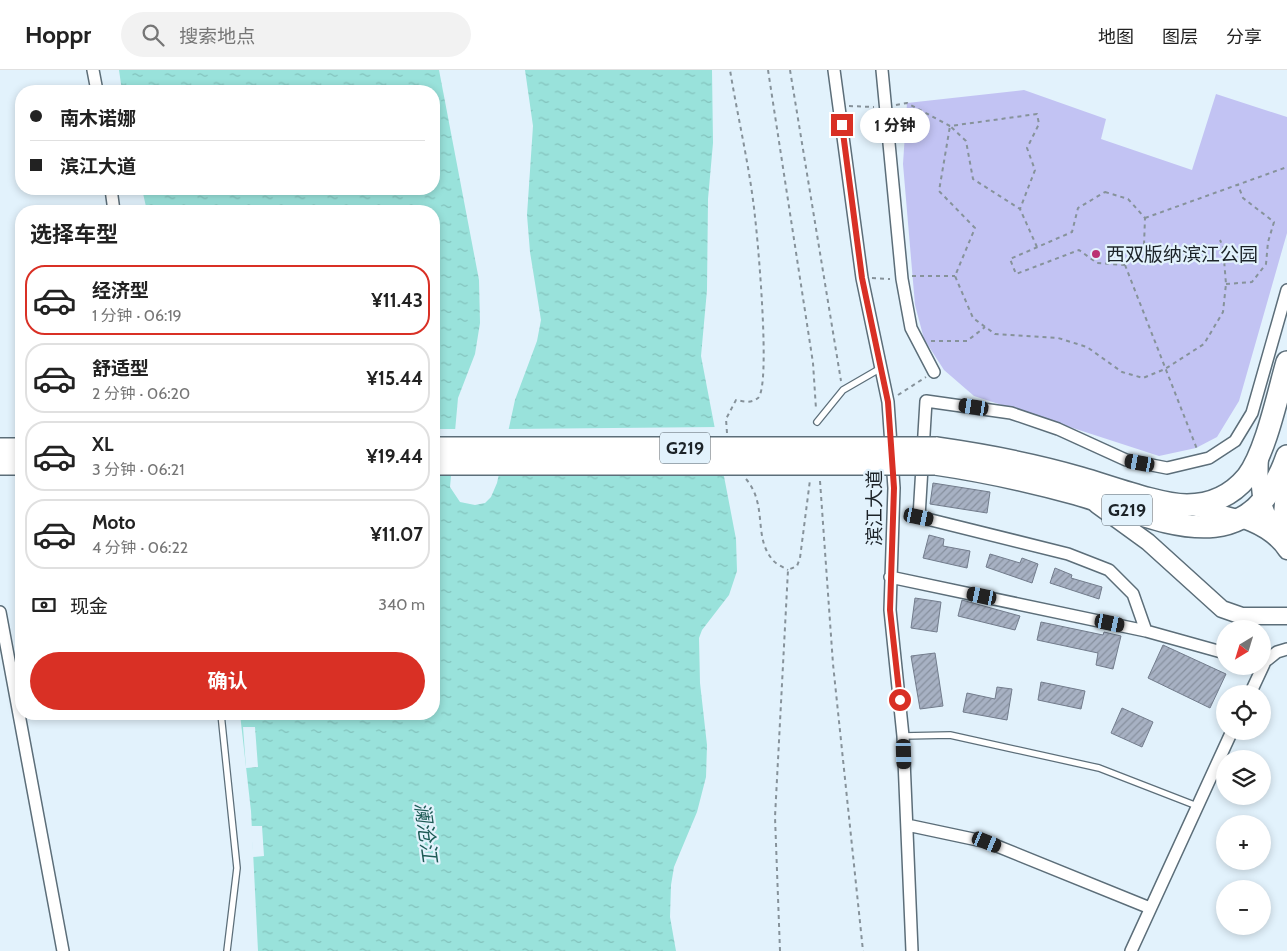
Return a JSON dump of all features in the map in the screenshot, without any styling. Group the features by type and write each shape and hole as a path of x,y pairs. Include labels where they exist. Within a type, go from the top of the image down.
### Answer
{"highway":[{"name":"G219","path":"440,464 984,454 1043,467 1173,504 1185,505 1209,502 1231,492 1248,475 1260,450 1287,362"},
{"name":"G219","path":"440,448 935,456 1186,526 1217,525 1241,518 1262,504 1279,479 1287,456"},
{"path":"0,449 15,449"},
{"path":"0,464 15,464"}],"main road":[{"path":"1260,450 1259,483 1262,504 1286,551"},
{"path":"1286,551 1282,509 1287,460"},
{"path":"1085,497 1148,542 1222,609 1242,616 1287,616"},
{"path":"1185,505 1241,518 1269,532 1286,551"}],"street":[{"path":"93,70 95,85"},
{"name":"滨江大道","path":"834,70 862,278 888,402 894,488 890,610 904,736 912,951"},
{"path":"882,70 902,279 911,328 934,372"},
{"path":"1146,630 1133,594 1109,570 1068,554 919,517 926,401 1011,413 1058,429 1126,460 1167,468 1209,458 1235,441 1252,413 1287,290"},
{"path":"890,578 1146,630 1216,650"},
{"path":"0,612 15,691"},
{"path":"1271,657 1277,652 1287,649"},
{"path":"20,720 64,951"},
{"path":"1131,951 1228,740"},
{"path":"907,825 987,842 1150,908"}],"lane":[{"path":"817,422 843,390 880,368"},
{"path":"222,720 236,868 228,951"},
{"path":"904,736 950,735 1099,768 1197,806"}],"path":[{"path":"727,438 726,419 736,400 750,402 758,398 763,387 764,339 755,216 730,70"},
{"path":"768,70 814,362 817,422"},
{"path":"790,70 836,360 843,390"},
{"path":"839,106 886,107 908,103 950,126 966,141 973,179 1020,209 1036,247"},
{"path":"950,126 1037,114 1039,124 1027,148 1035,170 1020,209"},
{"path":"950,126 939,191 975,228 955,276 972,318 995,334 1058,338 1087,347 1122,372 1143,378 1166,369 1204,344 1223,312 1226,284 1223,247 1220,240"},
{"path":"1145,218 1287,168"},
{"path":"1226,284 1252,282 1257,276 1266,264 1268,242 1274,222 1243,198 1238,185"},
{"path":"1105,192 1128,199 1145,218 1144,245 1125,265 1097,262 1079,250 1016,274 1010,259 1072,232 1078,208 1105,192"},
{"path":"1125,265 1196,448 1209,458"},
{"path":"862,278 902,279 912,276 955,276"},
{"path":"918,341 967,341 985,327"},
{"path":"888,402 934,372"},
{"path":"745,478 758,497 763,544 772,561 788,570"},
{"path":"820,479 833,664 863,951"},
{"path":"788,570 797,566 800,558 810,480"},
{"path":"780,951 775,817 788,570"}],"shaded area":[{"name":"西双版纳滨江公园","path":"1024,90 1106,119 1101,139 1192,170 1216,94 1287,117 1287,233 1239,401 1217,437 1196,448 1159,456 974,396 944,370 924,339 915,305 903,164 907,103"}],"water":[{"name":"澜沧江","path":"119,70 439,70 479,280 480,323 475,354 458,398 450,487 460,502 475,505 485,503 491,497 497,483 515,400 537,341 541,320 530,252 527,215 533,126 525,70 712,70 713,143 708,199 707,290 701,356 736,539 737,571 729,595 702,630 699,638 700,683 707,745 706,777 697,812 674,867 671,885 670,917 676,951 258,951 251,811 241,720 440,720 440,205 146,205 143,195 440,195 440,85 121,85"}],"pier":[{"path":"718,427 726,473 496,474 507,429"},
{"path":"440,429 457,429 453,475 440,475"},
{"path":"243,727 255,727 258,767 246,768"},
{"path":"251,826 262,826 264,856 253,857"}],"building":[{"path":"933,483 990,492 987,513 930,504"},
{"path":"929,535 944,539 943,546 970,551 967,568 923,558"},
{"path":"990,554 1020,563 1022,558 1038,564 1032,583 986,567"},
{"path":"1055,568 1072,575 1071,578 1102,587 1099,599 1050,583"},
{"path":"915,598 941,602 937,632 911,628"},
{"path":"962,600 1020,616 1015,630 958,616"},
{"path":"1041,622 1103,635 1104,632 1121,636 1113,669 1096,665 1098,653 1037,640"},
{"path":"1163,645 1216,669 1216,675 1226,675 1221,685 1216,685 1216,695 1210,708 1148,678"},
{"path":"935,653 943,706 920,709 911,656"},
{"path":"1041,682 1085,691 1081,709 1038,700"},
{"path":"997,687 1012,689 1007,720 963,712 967,693 995,699"},
{"path":"1122,708 1153,722 1142,747 1111,733"}],"place":[{"name":"西双版纳滨江公园","path":"1096,254"}],"route":[{"path":"842,125 862,278 888,402 894,488 890,610 900,700"}]}
